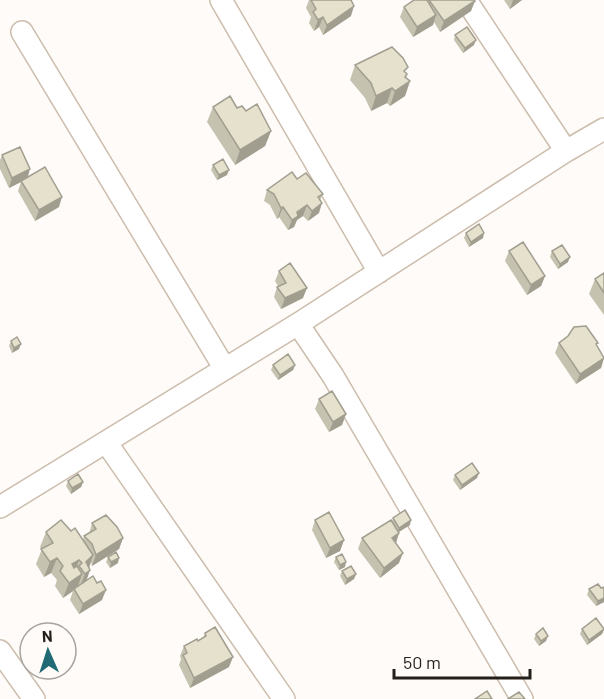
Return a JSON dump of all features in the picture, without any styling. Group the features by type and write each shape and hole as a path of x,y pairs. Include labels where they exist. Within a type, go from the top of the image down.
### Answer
{"street":[{"path":"221,0 379,272"},
{"path":"465,0 566,151"},
{"path":"22,32 225,369"},
{"path":"0,507 298,324 566,151 601,137"},
{"path":"298,324 333,376 522,699"},
{"path":"106,442 284,699"},
{"path":"0,651 34,699"}],"building":[{"path":"311,0 351,0 354,6 327,25 323,17 318,20 313,12 316,9"},
{"path":"414,0 427,0 436,15 417,27 404,7"},
{"path":"429,0 474,0 475,1 444,21"},
{"path":"467,27 476,40 465,48 455,35"},
{"path":"392,47 408,67 404,71 407,74 405,77 410,81 395,91 392,88 376,96 371,83 355,65"},
{"path":"230,96 237,108 242,106 246,111 257,104 271,131 240,150 213,107"},
{"path":"20,147 30,169 12,178 2,155"},
{"path":"223,159 229,170 219,175 213,165"},
{"path":"45,167 62,197 39,210 21,181"},
{"path":"292,172 297,179 306,173 323,194 318,197 322,203 312,211 307,205 297,212 298,216 292,220 283,207 281,208 274,194 267,190"},
{"path":"479,224 484,233 471,242 466,233"},
{"path":"523,242 545,276 531,285 509,251"},
{"path":"562,245 570,257 560,264 552,251"},
{"path":"290,263 307,288 285,298 277,287 286,283 279,271"},
{"path":"604,273 604,293 595,279"},
{"path":"586,326 598,343 596,344 604,358 580,374 559,343 574,327"},
{"path":"17,337 21,344 14,348 11,341"},
{"path":"288,354 295,365 280,375 273,365"},
{"path":"332,391 346,414 333,422 319,399"},
{"path":"472,463 479,473 462,485 455,475"},
{"path":"78,474 83,482 72,488 68,481"},
{"path":"405,510 411,520 399,528 393,518"},
{"path":"329,512 344,540 330,548 315,520"},
{"path":"106,515 123,538 96,555 92,544 84,536 96,529 92,523"},
{"path":"61,520 71,531 75,528 93,555 86,562 90,570 85,574 79,566 82,563 79,560 72,564 74,568 77,566 82,574 69,583 60,571 63,566 57,558 50,562 41,549 53,543 46,532"},
{"path":"391,520 399,533 392,538 403,553 384,568 362,538"},
{"path":"116,552 119,558 111,562 108,557"},
{"path":"342,554 346,562 340,565 336,557"},
{"path":"351,566 356,574 347,579 342,571"},
{"path":"93,576 97,583 101,581 106,590 83,604 74,589"},
{"path":"598,584 601,588 604,587 604,598 598,601 589,589"},
{"path":"596,618 604,629 589,640 582,629"},
{"path":"215,627 233,657 194,678 183,655 187,653 184,646 197,639 198,641"},
{"path":"543,628 548,636 541,641 536,634"},
{"path":"487,691 492,699 475,699"},
{"path":"519,692 525,699 508,699"}]}
